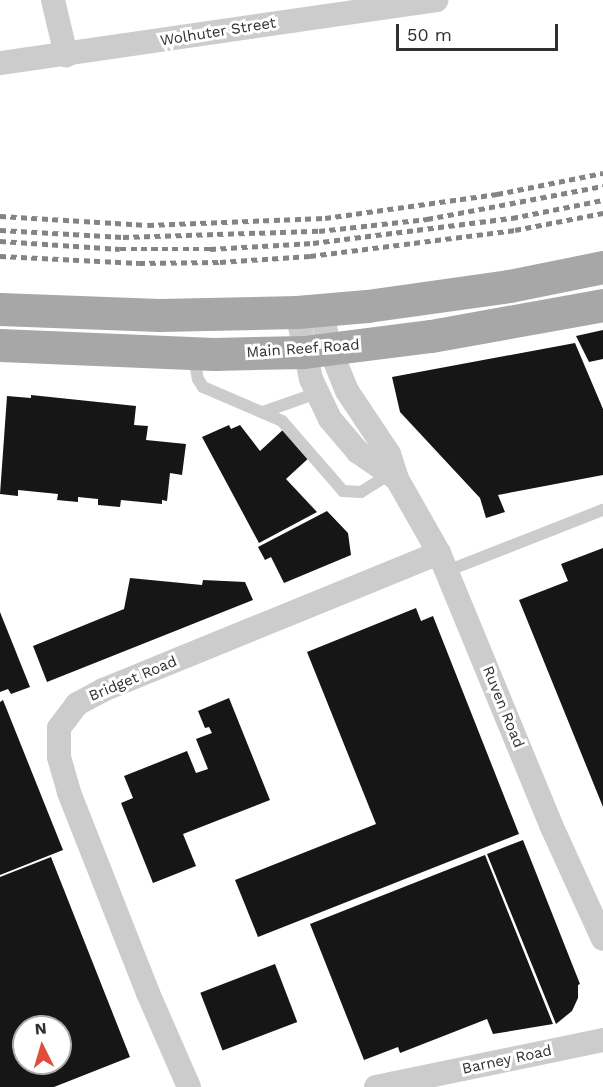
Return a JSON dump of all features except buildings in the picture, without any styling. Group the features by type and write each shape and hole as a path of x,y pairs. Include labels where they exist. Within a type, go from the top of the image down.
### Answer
{"main road":[{"path":"0,309 159,315 309,311 509,286 603,267"},
{"name":"Main Reef Road","path":"0,345 193,353 317,350 431,336 603,305"}],"street":[{"path":"53,0 66,55"},
{"name":"Wolhuter Street","path":"0,63 66,55 318,8 436,0"},
{"name":"Ruven Road","path":"309,311 317,350 317,393 342,436 371,463 394,475"},
{"name":"Ruven Road","path":"317,350 389,454 394,475 443,562 551,825 603,939"},
{"name":"Bridget Road","path":"189,1087 148,993 69,792 59,757 59,728 69,712 95,694 443,562"},
{"name":"Barney Road","path":"376,1087 603,1040"}],"lane":[{"path":"193,353 198,379 207,390 263,412 286,424 343,491 361,492 394,475"},
{"path":"263,412 317,393"},
{"path":"443,562 603,510"}],"railway":[{"path":"0,216 148,225 325,218 497,194 603,173"},
{"path":"0,230 123,237 319,231 427,219 603,186"},
{"path":"0,241 120,249 210,249 313,243 512,218 603,200"},
{"path":"0,256 139,263 220,262 310,256 515,230 603,213"}]}
